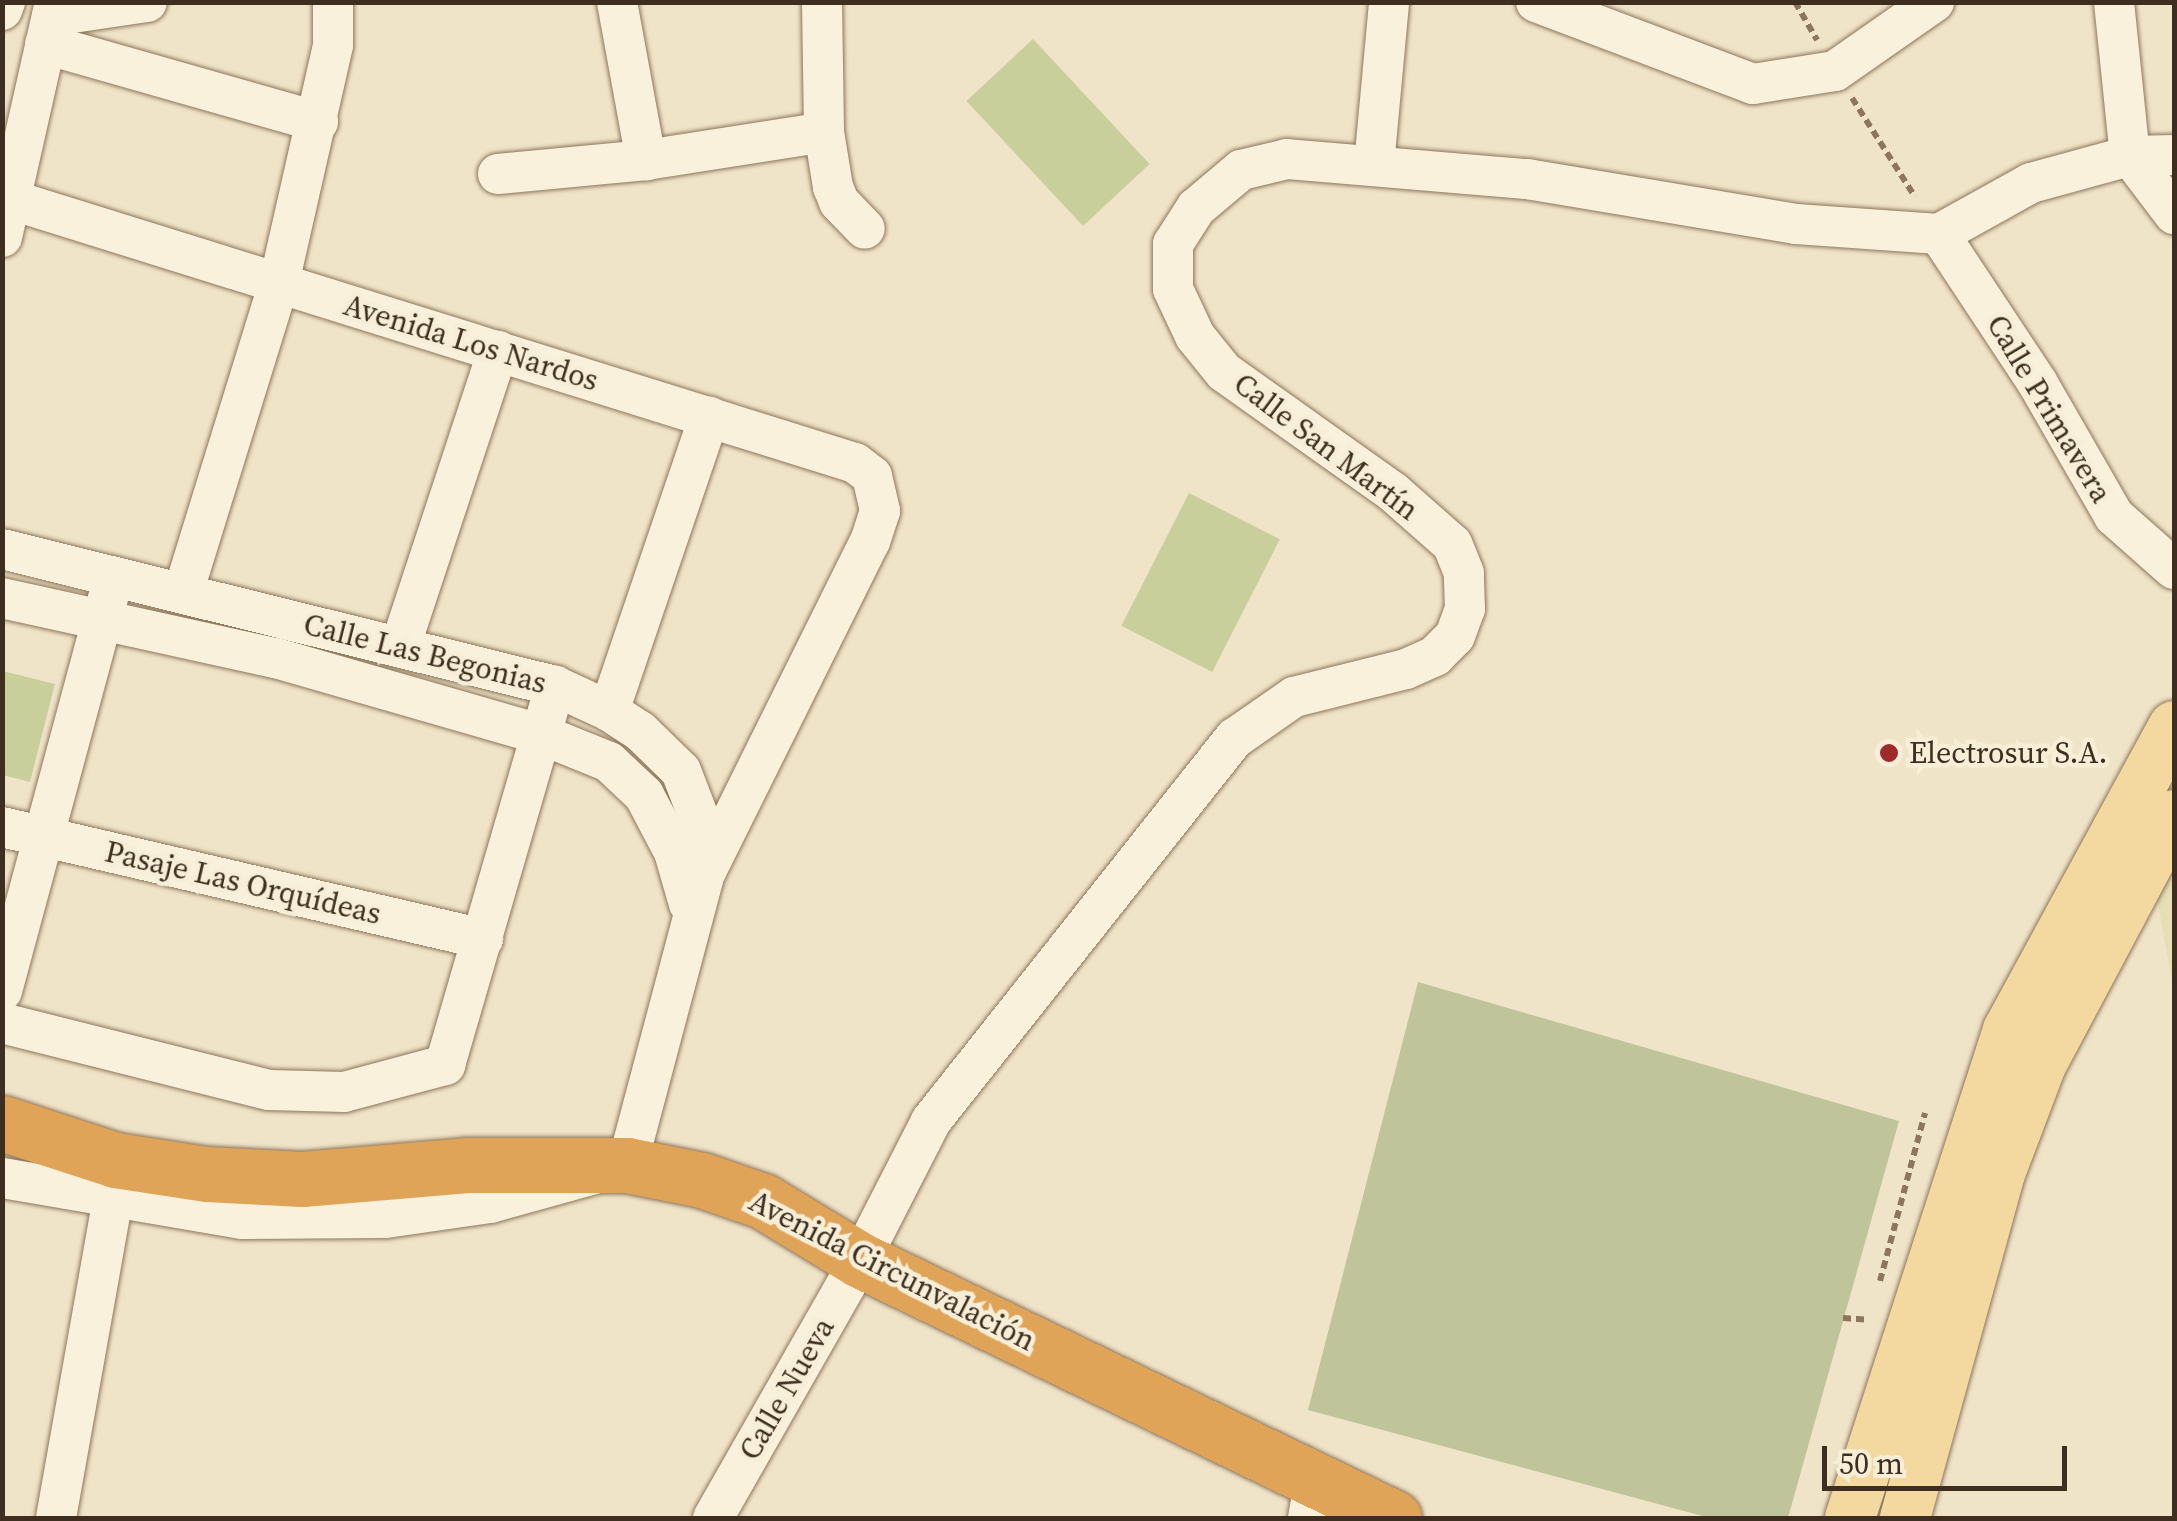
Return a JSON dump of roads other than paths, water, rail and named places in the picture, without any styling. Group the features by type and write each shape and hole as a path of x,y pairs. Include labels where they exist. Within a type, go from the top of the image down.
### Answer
{"highway":[{"name":"Avenida Circunvalación","path":"2,1123 116,1160 207,1174 302,1179 467,1165 627,1165 702,1180 764,1201 860,1260 1312,1499 1394,1518"}],"main road":[{"path":"1850,1518 2008,1030 2170,746"},
{"path":"1905,1518 1999,1176 2041,1065 2174,814"}],"street":[{"path":"51,21 147,2"},
{"path":"184,593 278,284 318,122 333,45 333,2"},
{"path":"618,2 646,160"},
{"path":"822,2 824,132 839,202 865,230"},
{"path":"1374,165 1389,2"},
{"path":"1536,2 1753,84 1836,71 1934,2"},
{"path":"2114,2 2130,156 2174,214"},
{"path":"51,21 318,122"},
{"path":"6,210 51,21"},
{"path":"498,174 646,160 824,132"},
{"path":"1939,234 2032,183 2130,156 2174,156"},
{"name":"Calle San Martín","path":"860,1260 931,1121 1235,738 1294,697 1406,669 1434,656 1454,636 1465,609 1464,573 1452,544 1393,492 1224,372 1195,336 1173,288 1174,244 1196,208 1241,170 1287,158 1527,179 1796,224 1939,234"},
{"name":"Avenida Los Nardos","path":"6,210 278,284 498,351 856,462 872,476 879,492 880,512 870,541 697,896"},
{"name":"Calle Primavera","path":"1939,234 2037,382 2114,516 2174,570"},
{"path":"400,647 498,351"},
{"path":"609,711 709,417"},
{"name":"Calle Las Begonias","path":"2,548 556,686 640,731 681,771 702,823 697,896 627,1165"},
{"path":"2,991 114,577"},
{"name":"Calle Las Begonias","path":"2,598 276,658 540,734 609,762 644,796 697,896"},
{"path":"2,1023 269,1090 344,1092 445,1065 556,686"},
{"name":"Pasaje Las Orquídeas","path":"2,827 483,939"},
{"path":"2,1178 242,1219 384,1218 490,1203 627,1165"},
{"path":"56,1518 113,1197"},
{"name":"Calle Nueva","path":"714,1518 860,1260"}],"place":[{"name":"Electrosur S.A.","path":"1889,753"}]}
